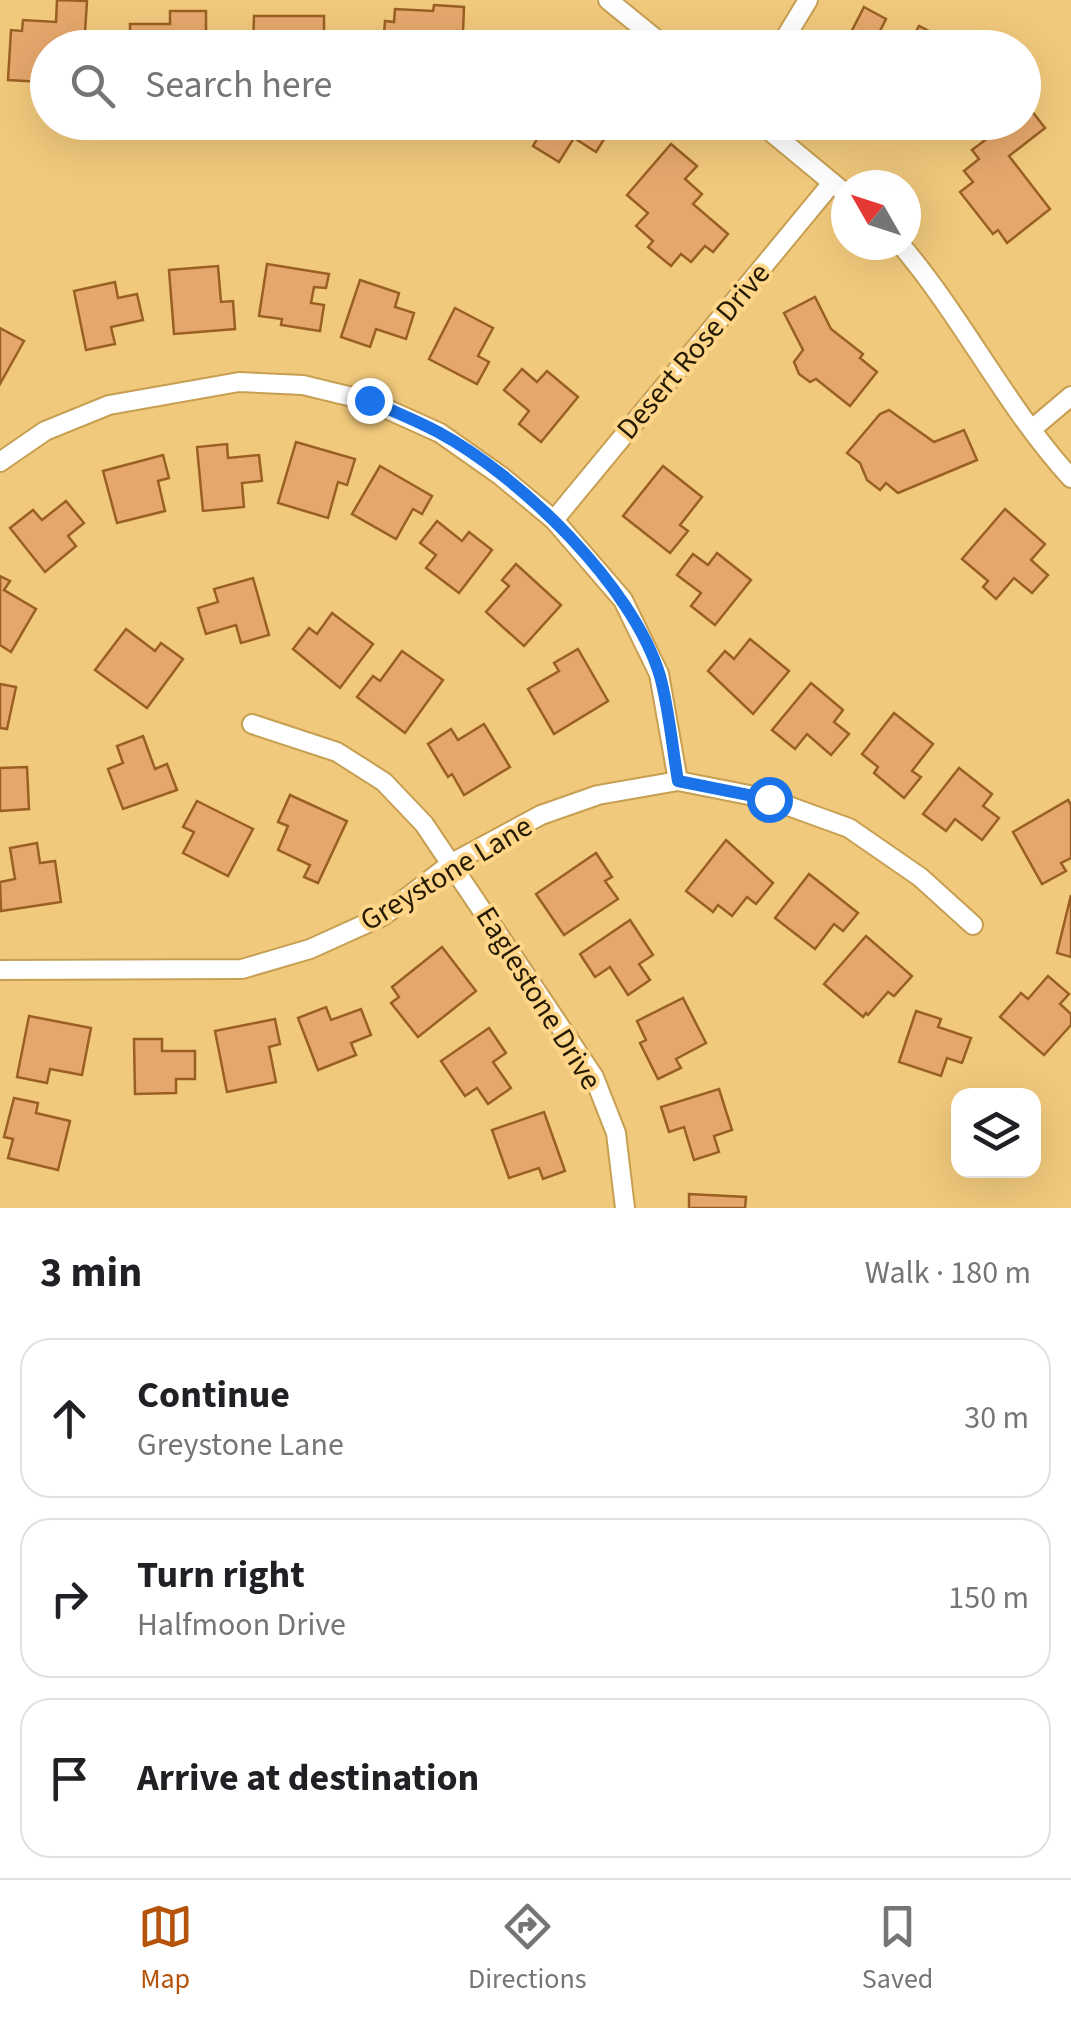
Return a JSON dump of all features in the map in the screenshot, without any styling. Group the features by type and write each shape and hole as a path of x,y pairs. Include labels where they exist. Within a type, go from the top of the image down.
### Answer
{"street":[{"path":"608,0 645,30"},
{"path":"789,30 808,0"},
{"path":"781,140 831,181"},
{"name":"Desert Rose Drive","path":"554,520 831,197"},
{"path":"914,260 1071,478"},
{"path":"0,462 45,431 109,405 239,382 303,386 369,400 440,432 554,520 623,600 659,674 678,781"},
{"path":"1032,429 1071,396"},
{"name":"Eaglestone Drive","path":"252,724 336,752 384,782 424,824 594,1077 616,1134 625,1208"},
{"name":"Greystone Lane","path":"0,970 242,969 310,949 383,916 452,863 541,814 598,795 678,781 769,799 848,828 920,877 973,925"}],"building":[{"path":"57,0 87,1 85,30 30,30 30,81 8,80 11,30 22,31 23,20 56,22"},
{"path":"434,5 464,7 463,30 384,30 385,21 394,22 395,9 433,11"},
{"path":"864,7 886,19 880,30 852,30"},
{"path":"170,11 206,11 206,30 130,30 130,24 170,24"},
{"path":"254,16 324,16 324,30 254,30"},
{"path":"536,140 573,140 559,162 533,146"},
{"path":"577,140 604,140 596,152"},
{"path":"985,140 1030,140 1009,156 1050,209 1007,243 998,230 993,234 960,192 973,182 964,171 979,159 972,150"},
{"path":"671,144 697,166 685,179 702,194 693,204 728,234 713,252 705,246 691,262 681,254 671,266 648,247 653,241 636,226 648,213 627,195"},
{"path":"267,264 329,274 326,288 314,287 311,303 324,305 320,331 281,325 282,319 259,316"},
{"path":"218,266 221,302 233,301 235,329 174,334 169,270"},
{"path":"360,280 399,293 395,307 414,313 406,339 376,329 370,347 341,337"},
{"path":"115,282 118,298 137,294 143,320 111,327 115,344 86,350 74,291"},
{"path":"815,297 831,329 863,354 860,358 877,372 850,406 816,379 810,382 799,374 794,362 803,350 784,313"},
{"path":"455,308 493,328 478,356 489,362 477,384 429,359"},
{"path":"0,328 24,341 0,384"},
{"path":"522,369 537,382 547,371 578,397 541,442 519,424 529,411 504,390"},
{"path":"889,410 934,442 964,430 977,460 898,493 886,483 880,490 867,480 860,463 847,453 880,414"},
{"path":"296,442 355,459 347,485 338,482 328,518 278,503"},
{"path":"227,444 228,458 259,455 262,481 242,483 244,507 203,511 197,447"},
{"path":"163,455 169,478 158,481 165,511 117,523 103,471"},
{"path":"380,466 432,496 422,514 413,509 396,539 352,514"},
{"path":"663,466 702,497 680,525 688,531 670,553 623,516"},
{"path":"66,501 84,523 68,536 76,546 45,572 10,528 33,510 42,520"},
{"path":"1005,509 1045,544 1031,560 1048,575 1032,593 1014,578 996,599 983,587 988,581 962,559"},
{"path":"437,521 462,541 469,532 492,550 459,593 426,568 436,555 420,543"},
{"path":"717,553 751,580 715,625 691,606 701,593 677,575 693,554 708,565"},
{"path":"516,564 561,605 524,646 486,612 509,586 502,580"},
{"path":"0,576 10,581 4,590 36,609 11,652 0,645"},
{"path":"253,578 269,635 241,643 236,625 206,634 198,608 218,602 214,589"},
{"path":"332,613 373,644 340,688 293,649 309,628 317,634"},
{"path":"126,629 155,651 161,643 183,659 147,708 95,670"},
{"path":"750,639 789,671 753,714 708,671 725,651 734,659"},
{"path":"578,649 608,701 554,734 528,689 559,671 554,663"},
{"path":"402,651 443,680 405,733 357,697 373,676 380,681"},
{"path":"811,683 843,710 834,722 849,734 831,755 807,734 795,749 772,730"},
{"path":"0,684 16,687 7,729 0,728"},
{"path":"894,713 933,744 912,771 921,777 904,798 874,773 878,767 862,754"},
{"path":"484,724 510,767 464,795 428,744 451,729 458,740"},
{"path":"143,736 155,769 167,764 177,790 123,809 108,769 123,763 117,746"},
{"path":"27,767 29,809 0,811 0,768"},
{"path":"959,768 992,794 983,806 999,818 982,840 955,819 946,831 923,814"},
{"path":"290,795 347,821 318,883 304,877 310,865 278,850 288,826 278,822"},
{"path":"1068,800 1071,858 1061,863 1066,871 1042,884 1013,832"},
{"path":"197,801 253,829 228,876 183,853 194,832 183,827"},
{"path":"726,840 773,883 756,904 747,897 732,916 718,905 713,912 686,891"},
{"path":"37,843 40,863 55,861 61,902 1,911 0,882 15,879 10,848"},
{"path":"596,853 612,877 605,881 618,899 564,935 536,894"},
{"path":"809,874 858,913 843,931 834,924 815,949 775,918"},
{"path":"1071,895 1071,957 1057,953"},
{"path":"630,920 653,955 639,964 650,980 628,995 610,967 595,977 580,954"},
{"path":"866,936 912,976 894,996 888,992 863,1017 824,984"},
{"path":"442,947 476,991 418,1037 391,1003 399,997 392,987"},
{"path":"1048,976 1069,994 1060,1004 1071,1014 1071,1025 1044,1055 1000,1017 1021,993 1028,999"},
{"path":"683,998 706,1043 676,1059 681,1068 658,1079 640,1043 646,1040 637,1021"},
{"path":"326,1007 331,1020 361,1009 371,1035 351,1043 356,1055 318,1070 298,1018"},
{"path":"916,1011 941,1019 938,1027 971,1038 962,1063 947,1058 941,1076 899,1062"},
{"path":"29,1016 91,1028 82,1075 50,1069 47,1083 17,1077"},
{"path":"275,1019 280,1044 269,1047 276,1082 227,1092 215,1031"},
{"path":"489,1028 506,1053 493,1062 511,1088 488,1104 477,1088 465,1096 441,1061"},
{"path":"134,1039 162,1039 162,1051 195,1051 195,1079 176,1079 176,1093 135,1094"},
{"path":"719,1089 732,1130 714,1136 719,1152 694,1160 684,1127 669,1132 661,1107"},
{"path":"14,1098 38,1103 36,1113 70,1121 58,1170 8,1158 13,1139 4,1137"},
{"path":"544,1112 565,1171 543,1179 539,1168 509,1178 492,1130"},
{"path":"689,1194 746,1197 745,1208 689,1208"}],"route":[{"path":"369,400 440,432 501,476 554,520 623,600 659,674 678,781 769,799"}]}
